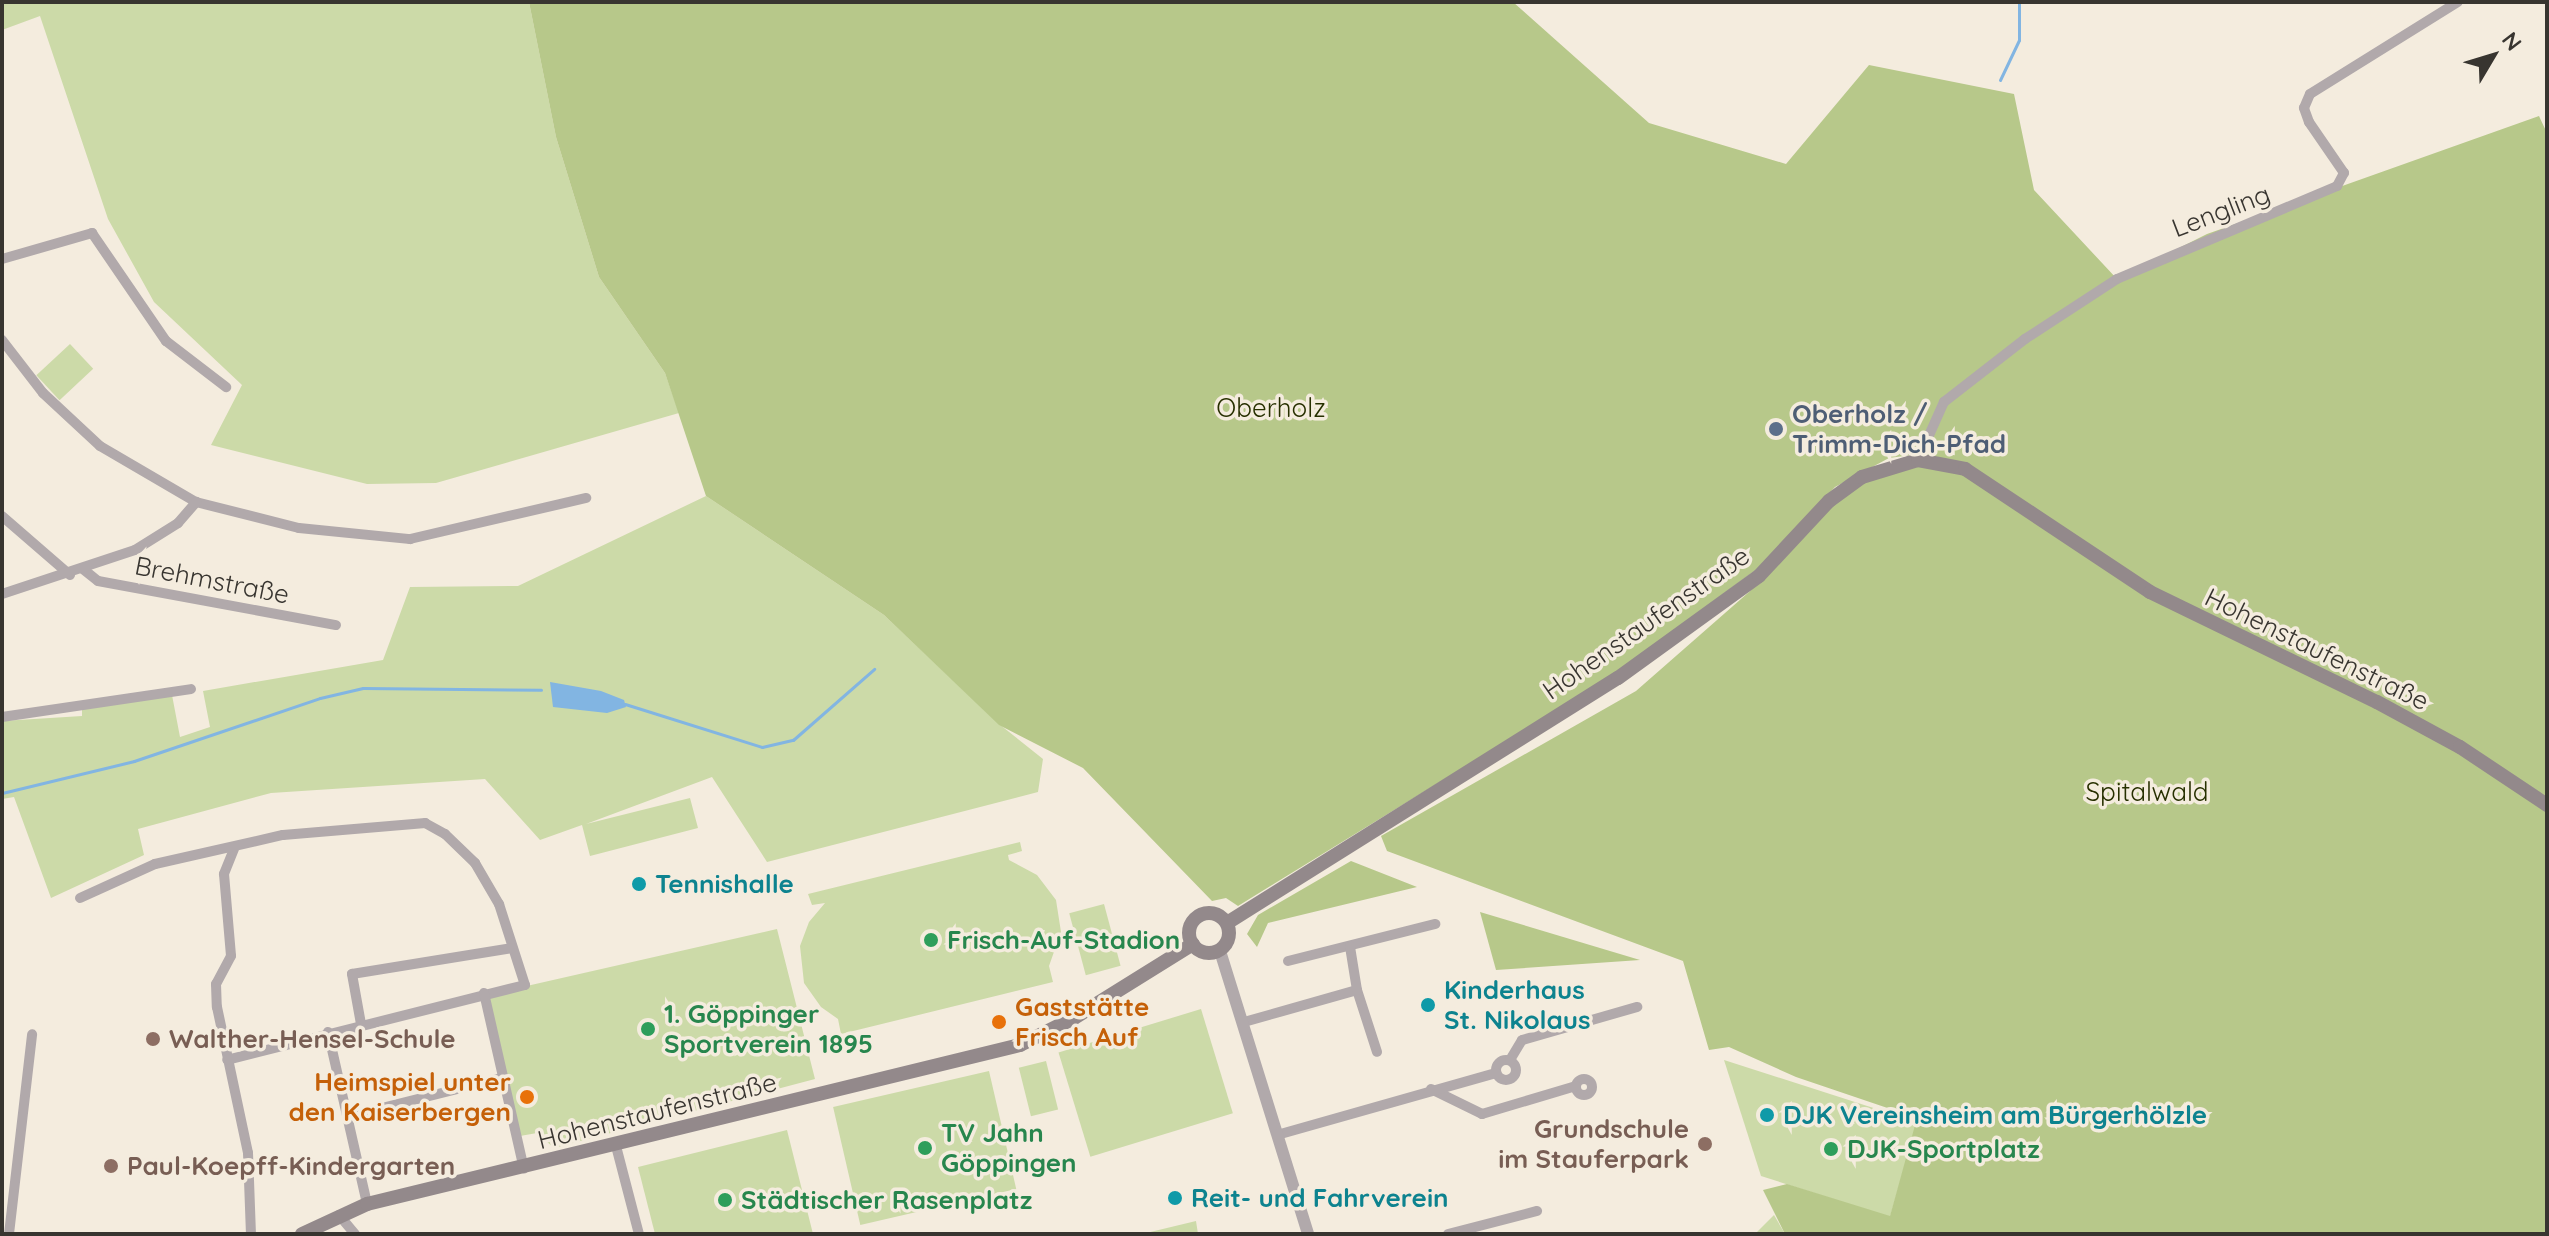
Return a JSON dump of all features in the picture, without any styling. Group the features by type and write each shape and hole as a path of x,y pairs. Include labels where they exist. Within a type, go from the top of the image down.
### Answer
{"main road":[{"name":"Hohenstaufenstraße","path":"1227,923 1618,678 1759,576 1829,501 1862,477 1918,460 1965,469 2150,592 2391,709 2547,805"},
{"path":"1216,915 1227,923 1229,935 1220,951 1205,953 1193,944 1190,929 1198,917 1216,915"},
{"name":"Hohenstaufenstraße","path":"302,1234 367,1204 524,1169 1020,1045 1074,1018 1193,944"}],"street":[{"name":"Lengling","path":"1918,460 1944,402 2091,296 2202,240 2337,186 2344,173 2309,122 2304,108 2310,94 2458,2"},
{"path":"3,256 86,233 108,254 166,341 226,387"},
{"path":"2,340 43,393 100,446 196,502 299,528 410,539 586,498"},
{"path":"2,594 70,575 135,550 178,523 196,502"},
{"path":"2,516 70,575"},
{"name":"Brehmstraße","path":"83,569 110,583 336,625"},
{"path":"2,717 191,689"},
{"path":"80,898 155,864 209,849 234,849 257,838 425,823 445,834 475,863 499,904 525,985 328,1032 227,1060"},
{"path":"234,849 224,874 231,956 216,984 227,1060 248,1153 251,1234"},
{"path":"1288,961 1350,947 1364,939 1435,924"},
{"path":"1350,947 1357,990 1377,1052"},
{"path":"361,1024 352,974 512,948"},
{"path":"1220,951 1308,1234"},
{"path":"1244,1022 1357,990"},
{"path":"484,993 524,1169"},
{"path":"1496,1073 1498,1064 1510,1060 1522,1040 1637,1007"},
{"path":"328,1032 350,1116 367,1204"},
{"path":"9,1234 32,1034"},
{"path":"1496,1073 1504,1080 1514,1078 1517,1067 1510,1060"},
{"path":"1277,1135 1496,1073"},
{"path":"350,1116 501,1078"},
{"path":"1431,1089 1482,1114 1576,1086"},
{"path":"616,1146 639,1234"},
{"path":"1448,1234 1537,1211"},
{"path":"339,1215 355,1234"},
{"path":"1495,1221 1498,1234"}],"green space":[{"path":"2,2 529,2 556,137 599,277 665,373 679,413 436,483 367,484 211,445 242,385 154,302 108,219 40,16 2,30"},
{"path":"529,2 1513,2 1649,123 1786,164 1869,65 2014,94 2034,190 2117,279 2207,234 2539,116 2547,133 2547,1234 1785,1234 1763,1190 1787,1184 1890,1216 1917,1118 1796,1077 1729,1047 1709,1050 1683,961 1387,851 1381,836 1636,691 1749,592 1842,495 1919,454 1889,458 1835,487 1761,566 1609,678 1238,906 1226,898 1212,901 1083,768 999,725 884,615 706,496 665,373 599,277 556,137"},
{"path":"70,344 93,369 60,400 36,375"},
{"path":"706,496 884,615 999,724 1043,759 1038,792 767,862 712,777 586,824 690,798 698,828 590,856 582,825 540,840 485,779 271,793 138,829 144,855 51,898 14,797 2,799 2,721 82,716 82,709 172,695 180,737 210,727 203,691 383,660 410,587 518,586"},
{"name":"Frisch-Auf-Stadion","path":"1020,842 1022,851 1008,855 1009,860 1037,875 1056,900 1061,932 1049,966 1053,982 841,1034 838,1019 821,1007 804,983 800,946 809,922 825,903 812,905 808,894"},
{"path":"1351,861 1417,887 1268,923 1257,947 1247,934 1258,915"},
{"path":"1104,904 1121,966 1086,975 1069,913"},
{"path":"1480,912 1640,960 1496,970"},
{"name":"1. Göppinger Sportverein 1895","path":"777,929 815,1079 554,1148 537,1133 520,1136 487,995"},
{"path":"1201,1009 1233,1113 1090,1157 1059,1053"},
{"name":"DJK-Sportplatz","path":"1724,1060 1917,1122 1890,1217 1761,1176"},
{"path":"1046,1061 1058,1110 1031,1116 1019,1068"},
{"name":"TV Jahn Göppingen","path":"989,1071 1016,1189 860,1225 833,1107"},
{"name":"Städtischer Rasenplatz","path":"787,1130 813,1234 655,1234 638,1167"},
{"path":"1774,1215 1785,1234 1755,1234"},
{"path":"1196,1221 1198,1234 1142,1234"}],"water":[{"path":"550,682 601,691 624,700 626,707 607,713 553,707"}],"waterway":[{"path":"2000,80 2019,40 2019,2"},
{"path":"625,704 762,747 793,740 874,669"},
{"path":"2,793 134,761 320,698 363,688 541,690"}],"place":[{"name":"Oberholz / Trimm-Dich-Pfad","path":"1776,429"},
{"name":"Tennishalle","path":"639,884"},
{"name":"Frisch-Auf-Stadion","path":"931,940"},
{"name":"Kinderhaus St. Nikolaus","path":"1428,1005"},
{"name":"Gaststätte Frisch Auf","path":"999,1022"},
{"name":"1. Göppinger Sportverein 1895","path":"648,1029"},
{"name":"Walther-Hensel-Schule","path":"153,1039"},
{"name":"Heimspiel unter den Kaiserbergen","path":"527,1097"},
{"name":"DJK Vereinsheim am Bürgerhölzle","path":"1767,1115"},
{"name":"Grundschule im Stauferpark","path":"1705,1144"},
{"name":"TV Jahn Göppingen","path":"925,1148"},
{"name":"DJK-Sportplatz","path":"1831,1149"},
{"name":"Paul-Koepff-Kindergarten","path":"111,1166"},
{"name":"Reit- und Fahrverein","path":"1175,1198"},
{"name":"Städtischer Rasenplatz","path":"725,1200"}],"park label":[{"name":"Oberholz","path":"1271,408"},
{"name":"Spitalwald","path":"2147,792"}]}
